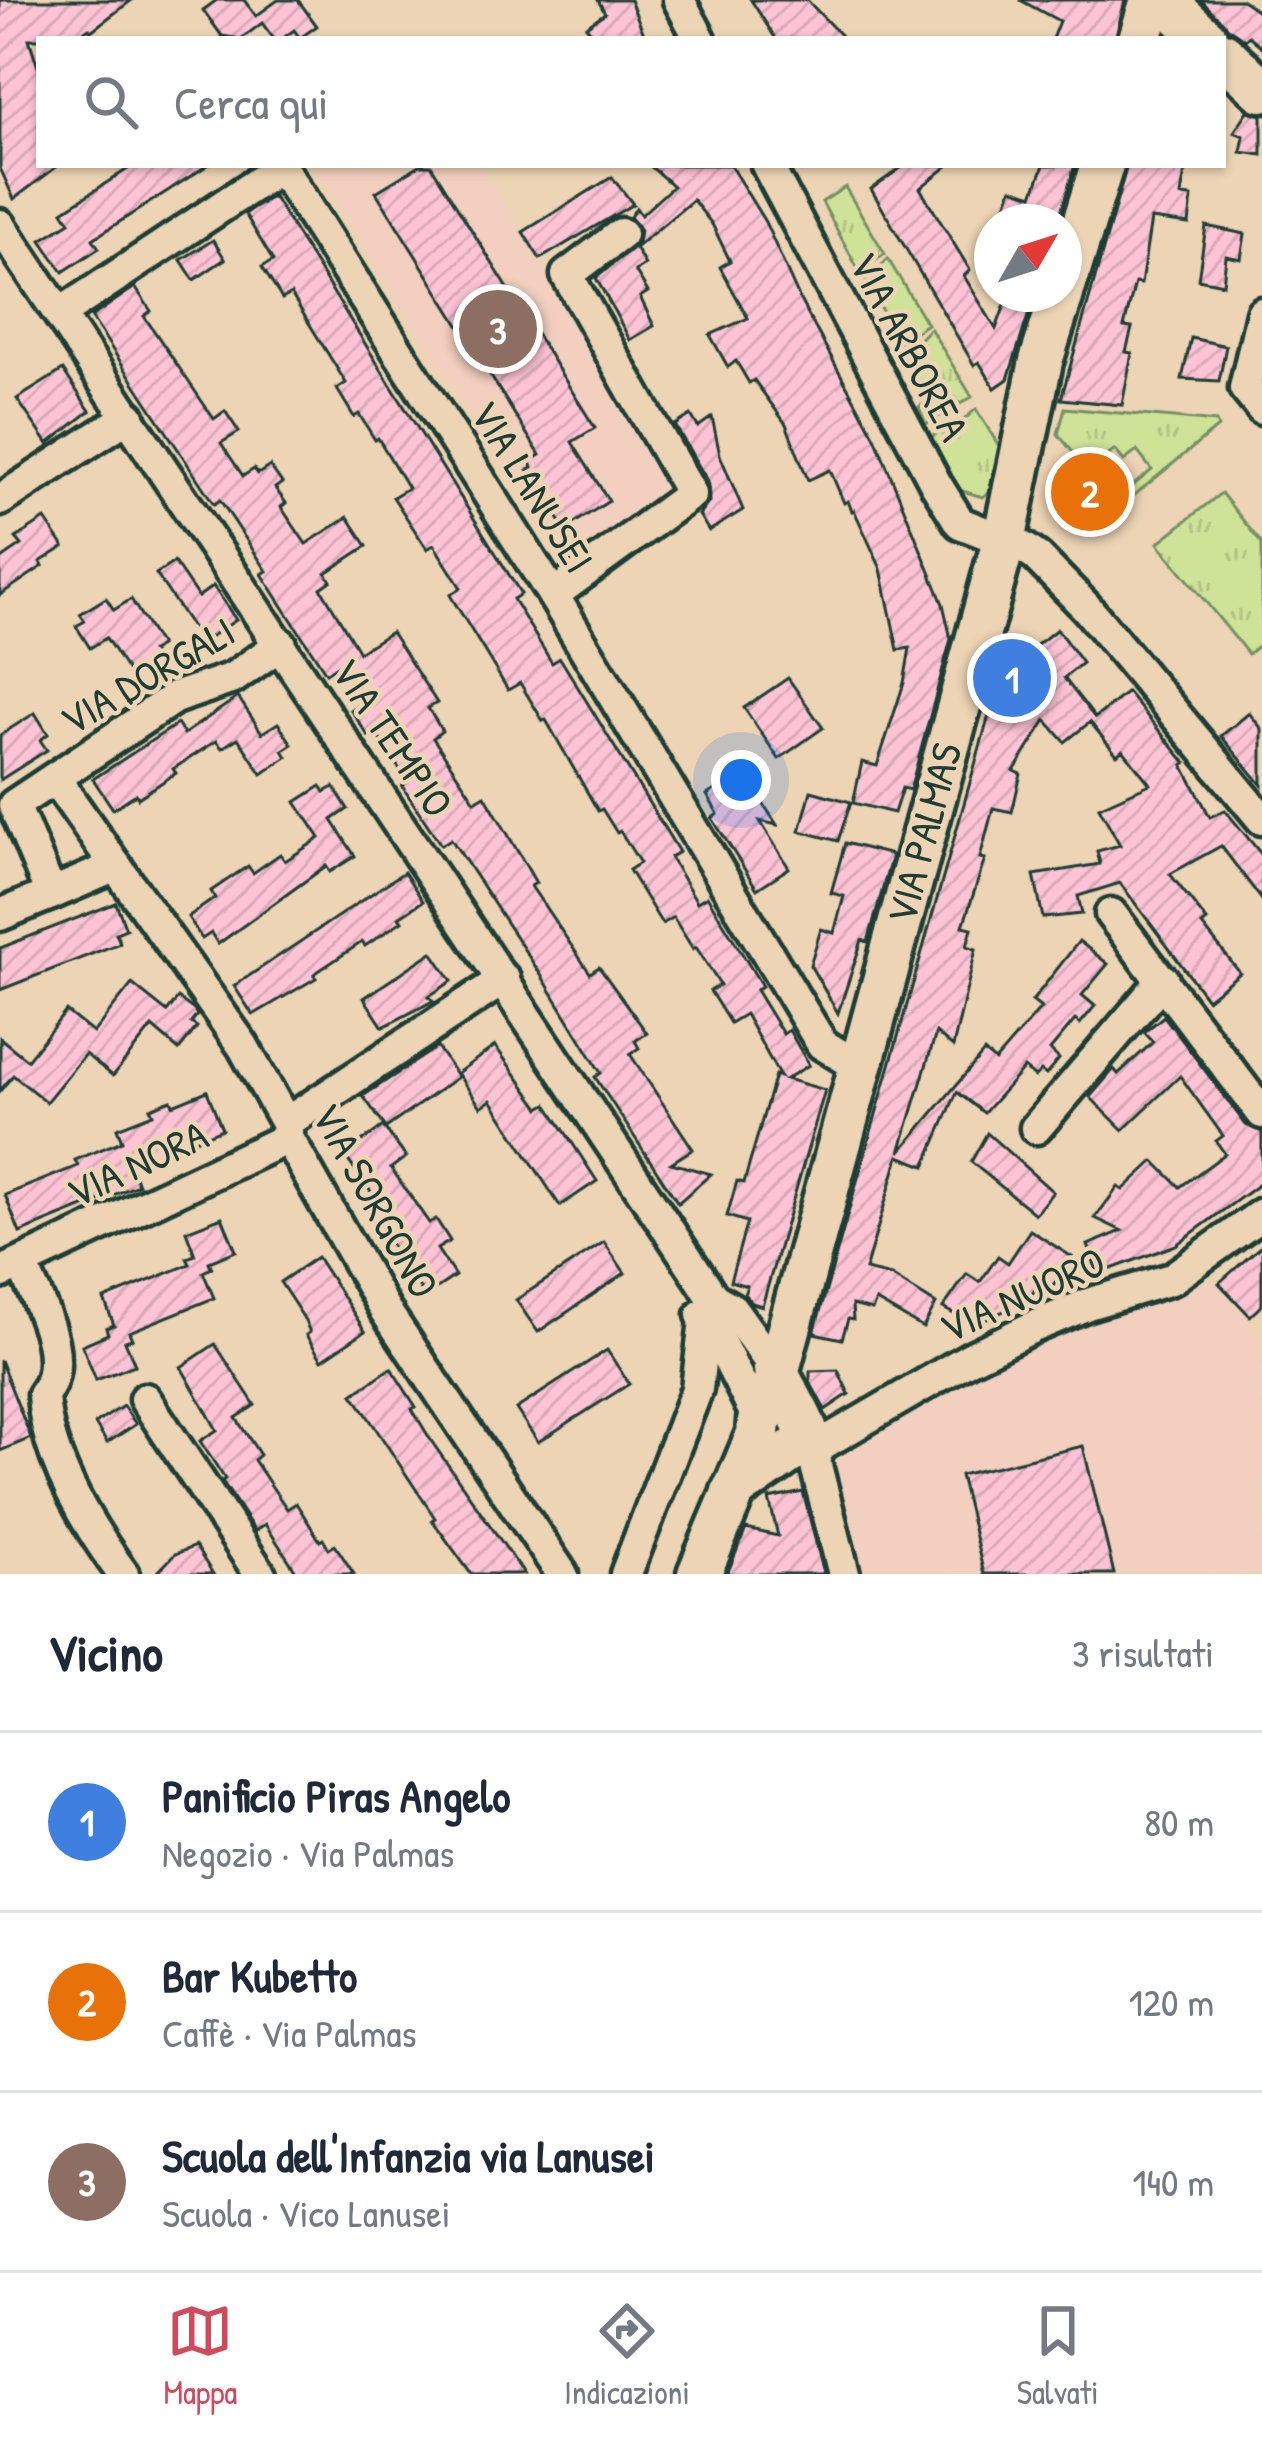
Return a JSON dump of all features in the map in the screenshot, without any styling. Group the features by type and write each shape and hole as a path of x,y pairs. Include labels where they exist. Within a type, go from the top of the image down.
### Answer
{"street":[{"path":"679,0 698,36"},
{"path":"1141,36 1152,0"},
{"path":"1164,0 1203,36"},
{"path":"1226,57 1262,90"},
{"name":"VIA LANUSEI","path":"61,313 279,168"},
{"name":"VIA LANUSEI","path":"282,168 553,595 823,1044 859,1066"},
{"name":"VIA ARBOREA","path":"769,168 960,523 1031,552 1086,607 1262,819"},
{"name":"VIA PALMAS","path":"1082,229 1101,168"},
{"name":"VIA TEMPIO","path":"0,225 708,1290 732,1309 784,1424"},
{"path":"553,595 691,494 566,274 621,234"},
{"name":"VIA PALMAS","path":"698,1574 733,1491 784,1424 859,1066 1004,542 1041,361 1056,312"},
{"path":"1254,399 1262,313"},
{"path":"0,500 129,416"},
{"name":"VIA DORGALI","path":"51,894 14,805 174,698 233,678 281,644"},
{"name":"VIA DORGALI","path":"56,779 116,866"},
{"path":"0,915 116,866"},
{"name":"VIA SORGONO","path":"116,866 243,1046 385,1310 562,1574"},
{"path":"1111,914 1262,1113"},
{"name":"VIA NORA","path":"11,1268 287,1130 504,979"},
{"path":"1036,1128 1162,980"},
{"name":"VIA NUORO","path":"784,1424 970,1358 1088,1304 1171,1279 1262,1214"},
{"path":"11,1268 54,1344 53,1382 43,1395 44,1417 85,1522 123,1574"},
{"path":"626,1574 697,1390 705,1320 686,1290 708,1290"},
{"name":"VIA TEMPIO","path":"708,1290 718,1339 784,1424"},
{"path":"146,1399 260,1574"},
{"path":"784,1424 844,1574"}],"shaded area":[{"path":"482,168 677,486 563,560 316,171"},
{"path":"1194,1263 1262,1335 1262,1574 844,1574 812,1450"}],"green space":[{"path":"845,187 885,254 859,271 822,202"},
{"path":"888,259 927,324 899,343 863,275 872,275"},
{"path":"930,328 972,397 960,404 955,398 943,406 945,413 926,424 919,407 926,402 898,348 907,343 911,348"},
{"path":"1065,408 1216,422 1218,427 1126,502 1120,496 1152,470 1137,451 1124,461 1115,450 1088,471 1058,434"},
{"path":"976,409 999,446 989,492 983,497 959,490 930,438 951,424 955,428"},
{"path":"1221,493 1262,544 1262,643 1248,654 1158,543"}],"building":[{"path":"0,0 132,0 91,31 29,39 36,61 36,168 55,168 14,199 0,168"},
{"path":"217,0 244,0 256,16 278,0 298,0 317,26 303,36 294,30 286,36 272,36 262,23 245,36 222,36 203,10"},
{"path":"598,0 630,0 645,36 594,36 586,26 605,13"},
{"path":"751,0 807,0 841,36 774,36"},
{"path":"1020,0 1125,0 1116,36 1053,36 1059,21"},
{"path":"1201,0 1242,0 1262,14 1262,47 1229,29"},
{"path":"1248,111 1262,115 1262,155 1241,152 1244,136 1234,132"},
{"path":"129,168 203,168 93,239 99,248 63,272 41,240 70,222 63,211"},
{"path":"415,168 433,168 595,428 572,442 609,501 565,529 528,470 533,467 530,461 540,455 376,192"},
{"path":"652,168 732,168 765,222 801,302 875,437 943,604 951,639 910,790 902,788 894,813 853,803 862,762 877,766 904,683 910,648 898,650 881,569 830,470 808,480 786,424 736,361 728,367 710,335 748,318 720,267 730,261 712,224 693,200 635,248 645,265 635,271 648,292 640,297 654,326 630,340 596,278 638,243 640,230 630,217 636,208 641,215 673,186"},
{"path":"901,168 945,168 920,188 970,270 964,276 974,293 974,312 986,312 996,329 1002,312 1029,312 1008,379 995,388 979,362 974,365 871,189"},
{"path":"1043,168 1074,168 1063,204 1006,204 1012,188 1033,195"},
{"path":"1126,168 1186,168 1181,196 1192,197 1189,224 1151,219 1141,284 1135,283 1124,327 1132,328 1126,352 1132,353 1122,405 1061,399"},
{"path":"612,177 633,204 540,259 523,232"},
{"path":"273,196 521,594 513,599 552,663 560,658 679,852 670,857 697,902 707,896 762,986 756,990 783,1034 789,1030 809,1065 786,1079 825,1090 762,1306 744,1294 747,1286 730,1281 747,1222 727,1216 737,1181 744,1183 775,1075 780,1077 745,1014 730,1023 710,991 720,985 673,917 662,924 629,870 640,863 620,831 602,809 598,811 520,683 508,690 450,595 461,588 434,545 427,549 393,497 408,488 378,438 359,414 354,417 337,389 346,383 291,294 282,299 262,267 273,261 245,214"},
{"path":"1206,226 1245,234 1241,259 1226,256 1223,284 1198,279"},
{"path":"213,240 225,259 194,280 181,260"},
{"path":"135,287 151,311 144,316 214,419 225,411 239,432 221,443 243,476 270,466 282,483 275,488 286,503 281,507 306,544 348,517 367,546 326,573 331,581 321,588 359,652 391,632 437,703 428,708 442,731 433,738 475,801 485,795 536,883 531,886 590,973 599,967 647,1033 635,1041 639,1048 630,1054 693,1149 671,1163 711,1174 678,1203 595,1077 601,1073 543,978 451,839 441,845 402,786 408,782 375,732 368,736 351,710 364,701 340,664 326,673 262,574 267,571 220,500 214,504 91,317"},
{"path":"1191,338 1226,346 1219,381 1182,379"},
{"path":"63,370 90,411 48,444 17,399"},
{"path":"691,415 698,427 712,417 720,455 743,510 709,531 699,515 709,502 708,482 675,425"},
{"path":"1111,460 1126,478 1068,525 1053,506"},
{"path":"45,519 64,547 0,595 0,560 22,545 16,538"},
{"path":"174,562 198,597 213,586 236,620 202,642 156,574"},
{"path":"106,598 114,610 131,599 160,646 151,651 155,658 130,675 106,638 90,648 76,626 85,621 80,614"},
{"path":"1057,629 1082,663 1064,678 1095,718 1127,692 1186,763 1210,817 1225,810 1262,855 1262,900 1221,846 1170,874 1240,973 1207,999 1120,883 1078,896 1082,914 1043,918 1034,875 1100,864 1097,851 1120,845 1099,807 1150,784 1123,750 1117,755 1090,722 1065,742 1046,720 1014,771 1021,774 1012,812 993,808 980,858 985,859 963,926 972,928 967,946 976,949 953,1047 936,1033 900,1152 984,1052 995,1061 1041,1008 1032,1001 1079,941 1108,964 1082,995 1095,1006 1080,1024 1075,1020 1050,1050 1059,1059 1046,1075 1041,1071 1035,1077 1024,1068 984,1113 957,1092 925,1166 899,1156 865,1270 891,1276 936,1304 923,1328 876,1301 872,1310 852,1305 853,1320 848,1319 842,1339 814,1333 1001,673"},
{"path":"788,678 823,728 779,759 744,708"},
{"path":"238,697 262,733 278,723 292,744 283,750 287,757 262,774 238,738 222,748 216,741 173,769 176,773 113,809 93,779 177,724 184,734"},
{"path":"35,713 48,734 40,740 47,750 0,780 0,735"},
{"path":"1249,713 1262,729 1262,785 1221,736"},
{"path":"743,772 777,825 760,821 789,868 757,889 712,818 718,814 707,795"},
{"path":"321,786 325,792 334,787 348,809 332,820 355,856 330,872 326,866 218,944 211,933 202,939 188,917 215,898 211,891 248,866 253,873 280,854 285,861 320,838 296,802"},
{"path":"811,791 851,802 838,841 800,831"},
{"path":"845,843 892,855 868,942 862,940 838,1013 810,965 821,929 834,933 844,896 831,893"},
{"path":"404,872 423,901 399,917 402,921 253,1015 234,986"},
{"path":"116,903 126,929 116,933 120,943 0,990 0,948"},
{"path":"432,952 452,981 429,996 433,1001 383,1027 364,998"},
{"path":"132,984 167,1012 178,998 194,1010 197,1015 191,1023 197,1027 179,1050 152,1027 113,1076 85,1054 46,1102 13,1075 0,1091 0,1038 27,1060 66,1011 93,1033"},
{"path":"1164,1016 1246,1125 1262,1132 1262,1182 1176,1245 1098,1274 1088,1245 1122,1231 1095,1218 1118,1187 1123,1190 1154,1161 1180,1187 1225,1154 1216,1141 1223,1136 1180,1076 1123,1130 1090,1097 1114,1069 1118,1074 1153,1042 1144,1032"},
{"path":"495,1046 540,1108 547,1104 597,1181 560,1206 491,1100 481,1107 457,1073"},
{"path":"437,1047 458,1077 386,1128 363,1096"},
{"path":"207,1091 222,1129 131,1166 138,1185 20,1233 5,1195 78,1166 75,1160 122,1141 117,1128 153,1114 150,1108 171,1100 173,1105"},
{"path":"383,1126 406,1157 391,1168 429,1223 436,1219 450,1241 437,1249 455,1276 425,1296 374,1219 385,1211 344,1155"},
{"path":"987,1133 1053,1192 1035,1214 971,1162"},
{"path":"222,1217 236,1251 209,1262 212,1268 203,1272 214,1298 129,1332 132,1339 125,1341 135,1365 96,1380 82,1345 108,1334 106,1328 114,1325 104,1299 190,1264 187,1258 195,1255 186,1231"},
{"path":"1030,1230 1072,1257 1049,1291 1039,1284 1028,1300 1020,1295 1010,1308 974,1325 943,1308 967,1274 980,1282 998,1256 1008,1263"},
{"path":"604,1242 625,1273 538,1332 516,1300"},
{"path":"1262,1245 1262,1305 1250,1316 1219,1283"},
{"path":"317,1257 365,1331 322,1360 306,1335 310,1332 303,1317 280,1282"},
{"path":"215,1344 255,1405 236,1418 260,1455 254,1460 287,1509 296,1503 320,1541 329,1549 335,1545 354,1574 298,1574 265,1524 255,1531 222,1481 200,1441 217,1430 181,1367"},
{"path":"607,1350 629,1384 538,1442 516,1409"},
{"path":"0,1360 31,1438 0,1451"},
{"path":"391,1368 432,1442 524,1574 471,1574 432,1520 435,1518 353,1394"},
{"path":"838,1370 849,1394 825,1410 810,1382 810,1371"},
{"path":"123,1406 136,1424 107,1443 95,1424"},
{"path":"1083,1446 1114,1574 984,1574 960,1475"},
{"path":"803,1492 824,1574 727,1574 746,1529 778,1536 769,1499"},
{"path":"195,1546 213,1574 156,1574 175,1554"}],"place":[{"name":"Scuola dell'Infanzia via Lanusei","path":"498,329"},
{"name":"Bar Kubetto","path":"1090,492"},
{"name":"Panificio Piras Angelo","path":"1012,678"}]}
